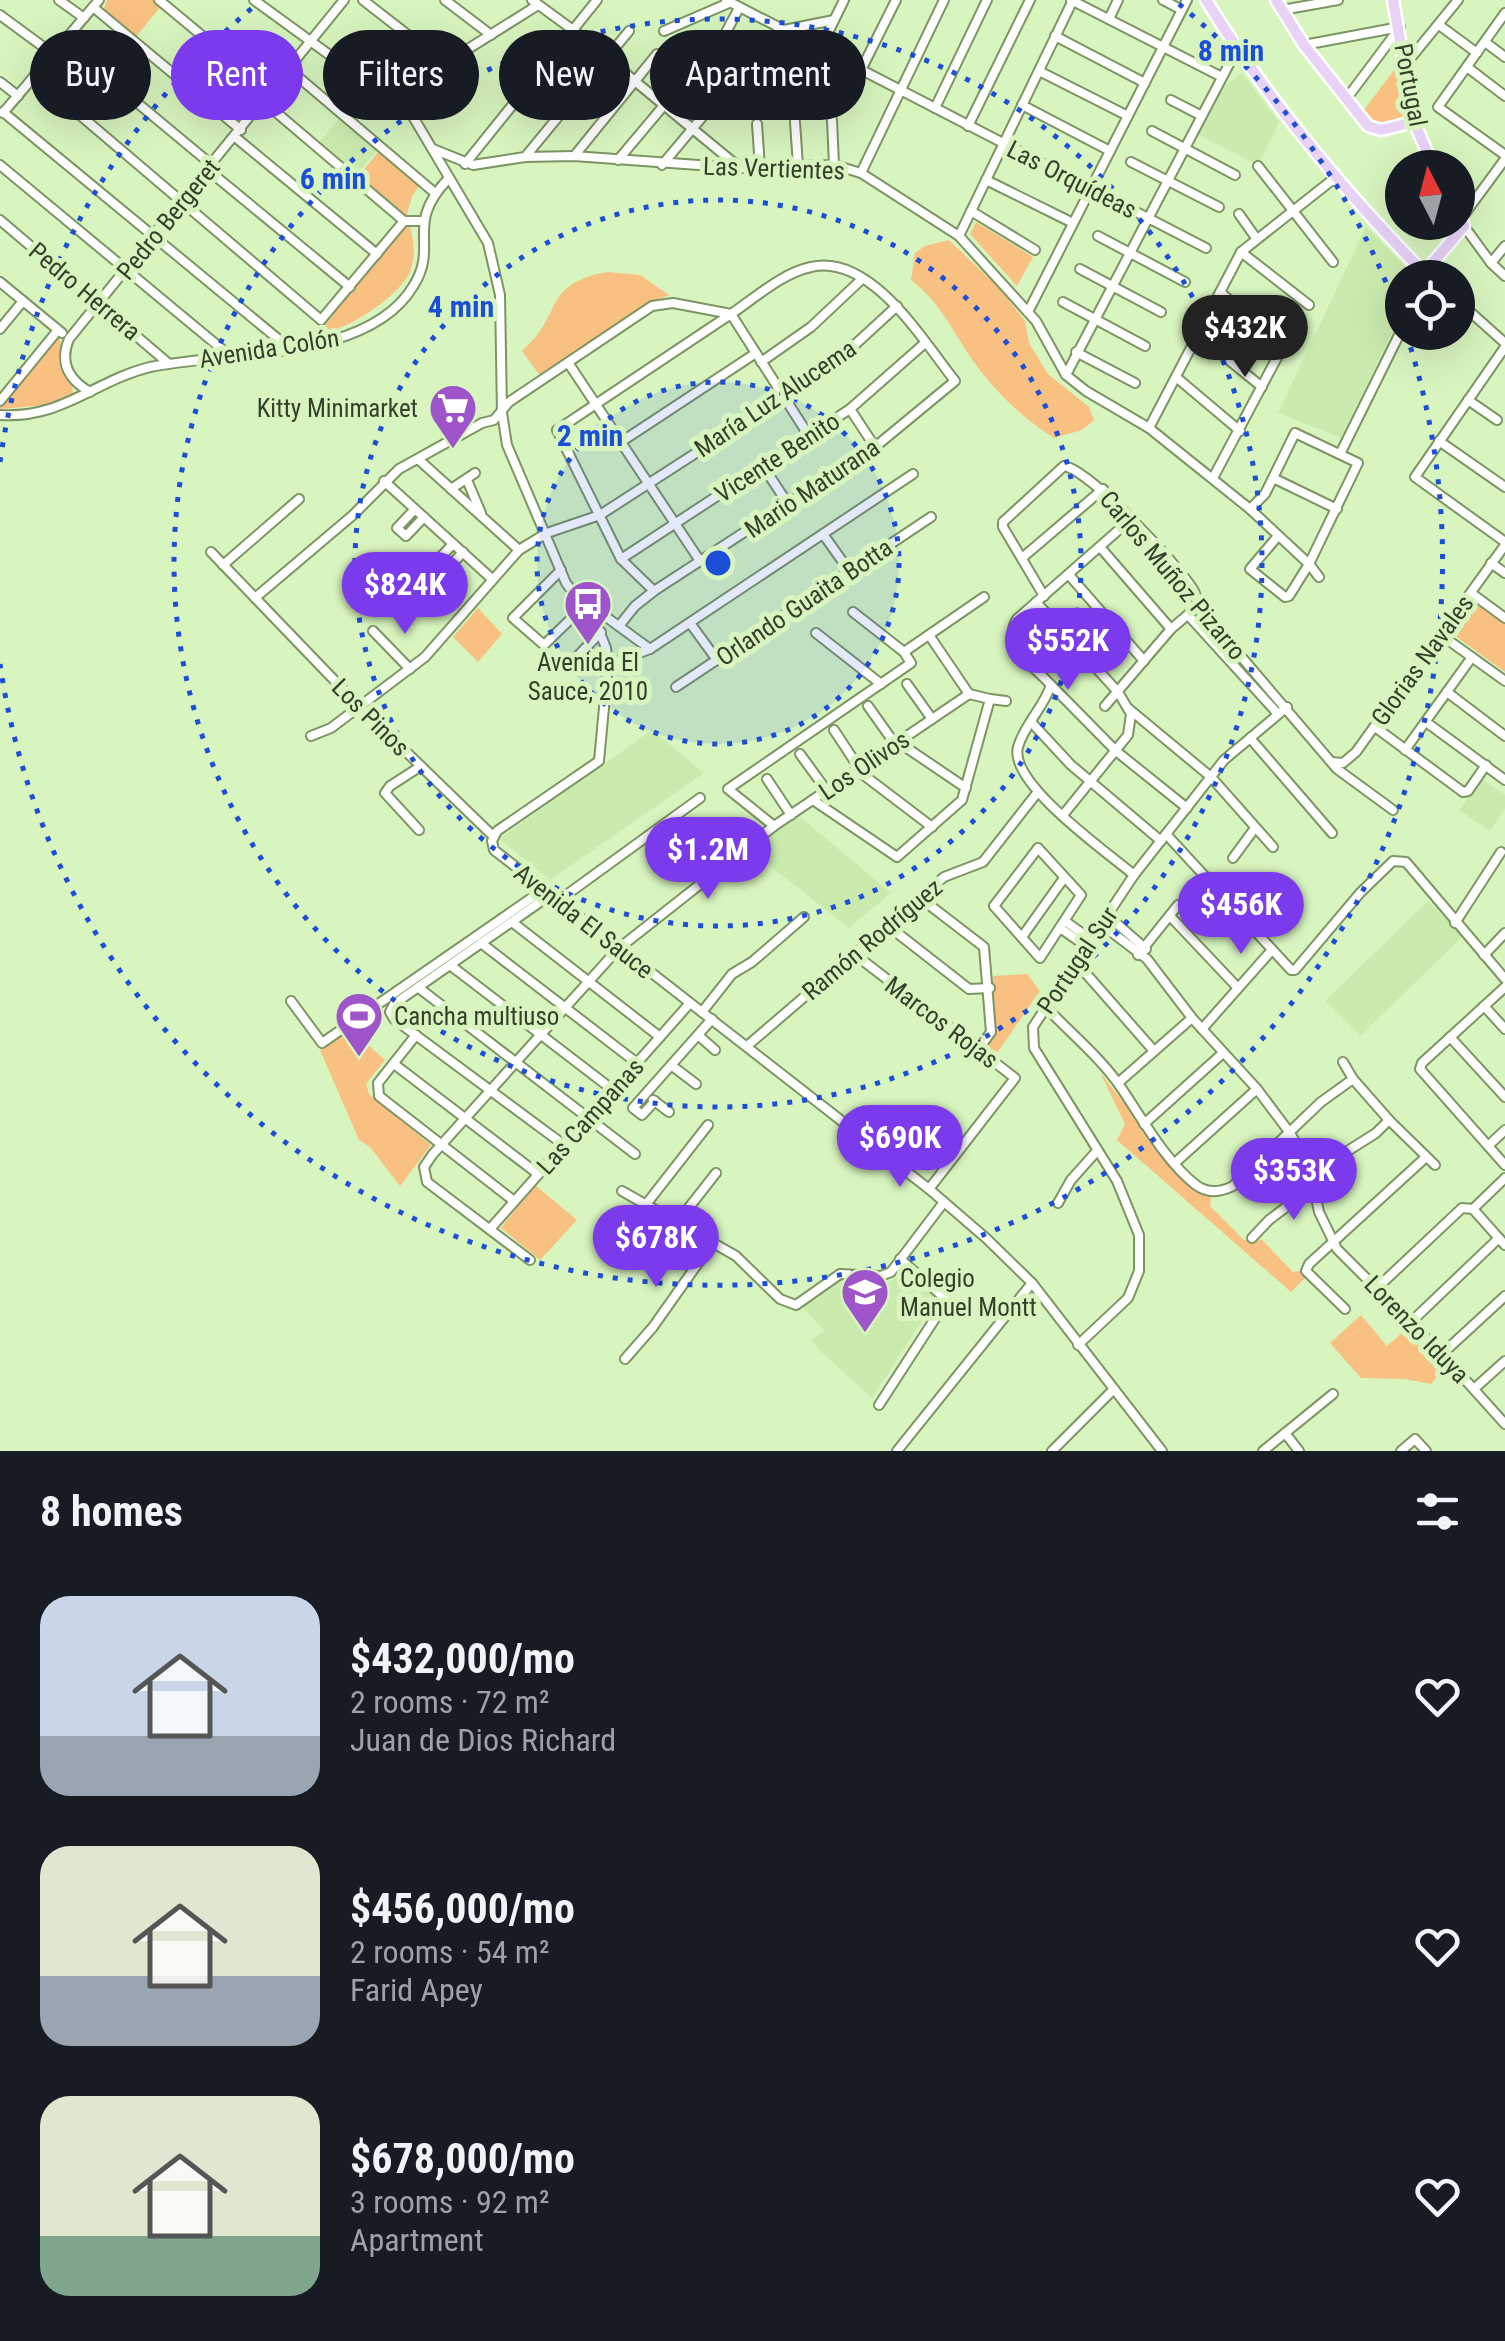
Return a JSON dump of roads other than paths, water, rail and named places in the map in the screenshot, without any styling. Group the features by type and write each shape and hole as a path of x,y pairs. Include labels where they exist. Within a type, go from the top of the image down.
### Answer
{"main road":[{"path":"1206,0 1236,49 1336,177 1413,260"},
{"name":"Portugal","path":"1393,0 1414,122 1426,150"},
{"path":"1279,5 1304,45 1362,120 1374,130 1414,122"}],"street":[{"path":"59,0 84,18"},
{"path":"158,0 194,30"},
{"path":"254,0 323,49"},
{"path":"270,11 278,0"},
{"name":"Pedro Bergeret","path":"303,54 344,0"},
{"path":"363,0 401,30"},
{"path":"446,0 491,35"},
{"path":"479,43 535,2 573,30 597,0"},
{"path":"829,30 844,0"},
{"path":"866,60 896,0"},
{"path":"862,172 944,0"},
{"path":"934,108 987,0"},
{"path":"968,126 1030,0"},
{"path":"959,236 1072,0 1220,76"},
{"path":"1109,19 1118,0"},
{"path":"1163,0 1182,10"},
{"path":"1028,312 1188,0"},
{"path":"1279,5 1338,0"},
{"path":"1405,65 1458,0"},
{"path":"666,30 732,2"},
{"path":"722,30 732,2"},
{"name":"Las Orquídeas","path":"732,2 781,29"},
{"path":"74,30 96,3 378,254"},
{"path":"1475,199 1505,157 1438,107 1505,13"},
{"path":"0,15 30,37"},
{"path":"781,29 834,20"},
{"path":"1438,25 1477,52"},
{"path":"1304,45 1400,27"},
{"path":"1347,98 1400,27"},
{"path":"1056,36 1145,83"},
{"path":"1485,42 1505,57"},
{"path":"1066,375 1236,49"},
{"path":"574,156 650,63"},
{"path":"1467,67 1505,96"},
{"path":"1039,71 1128,116"},
{"name":"Las Orquídeas","path":"866,73 1206,248"},
{"path":"630,76 650,93"},
{"path":"30,81 2,114 289,348"},
{"path":"303,81 435,193"},
{"path":"0,82 18,96"},
{"path":"1171,100 1200,116"},
{"path":"1022,105 1110,151"},
{"path":"151,116 350,287"},
{"path":"86,120 321,320 328,341"},
{"name":"Pedro Bergeret","path":"69,339 249,120"},
{"path":"285,120 404,221 423,221"},
{"path":"415,120 495,261 500,295 502,413 514,466 548,533 570,589 600,632 608,665 599,761 493,836"},
{"path":"433,149 465,164 500,120"},
{"path":"525,157 556,120"},
{"path":"618,160 651,120"},
{"path":"683,120 740,168"},
{"path":"662,165 701,120"},
{"path":"832,120 834,166"},
{"path":"794,122 798,166"},
{"path":"757,124 760,168"},
{"path":"1152,131 1236,175"},
{"name":"Las Vertientes","path":"465,164 574,156 662,165 834,166 862,172 959,236 1028,312 1066,375 1149,428 1213,478 1309,564 1319,578"},
{"path":"1131,162 1219,207"},
{"path":"0,165 229,356"},
{"path":"1258,166 1334,262"},
{"path":"1149,428 1241,252 1336,177"},
{"name":"Avenida Colón","path":"0,415 45,412 124,374 169,363 328,341 374,324 406,297 424,263 423,221 435,193 448,180"},
{"path":"986,180 1074,223"},
{"path":"971,212 1035,250"},
{"path":"1238,214 1256,238"},
{"name":"Pedro Herrera","path":"0,220 169,363"},
{"path":"321,320 404,221"},
{"path":"1098,236 1186,282"},
{"path":"1475,240 1505,276"},
{"path":"1491,263 1505,246"},
{"path":"1241,252 1310,305"},
{"path":"654,591 621,559 557,430 790,275 812,266 837,267 862,279 898,306 925,343"},
{"path":"1080,269 1160,312"},
{"path":"620,442 811,326 862,279"},
{"path":"0,282 69,339 64,352 66,369 75,382 90,392"},
{"path":"1213,478 1281,350 1281,343 1220,292"},
{"path":"0,329 23,301"},
{"path":"1063,302 1145,346"},
{"path":"255,598 354,515 384,482 418,459 494,420 508,402 648,309 672,303 730,314 809,436"},
{"name":"María Luz Alucema","path":"310,736 332,728 410,669 519,550 548,533 600,515 835,363 898,306"},
{"path":"1475,316 1505,345 1414,477 1505,543"},
{"path":"0,402 58,330"},
{"path":"1198,335 1262,387"},
{"name":"Mario Maturana","path":"619,626 654,591 875,447 954,382 925,343"},
{"name":"Vicente Benito","path":"621,559 850,409 925,343"},
{"path":"1340,454 1392,350"},
{"path":"1076,352 1135,383"},
{"path":"569,364 700,562"},
{"path":"1176,377 1240,431"},
{"path":"1468,400 1497,420"},
{"path":"850,409 875,447"},
{"path":"1250,510 1265,494 1294,433 1358,463 1309,564 1289,596 1280,596 1251,568 1278,536"},
{"path":"1439,441 1505,487"},
{"path":"418,459 519,550"},
{"path":"763,466 788,504"},
{"name":"Carlos Muñoz Pizarro","path":"1273,847 1211,776 1129,708 1040,599 1003,522 1064,466 1072,467 1102,489 1196,594 1198,606 1332,762 1393,810"},
{"path":"450,489 475,473"},
{"path":"608,665 650,649 690,624 913,474"},
{"path":"1273,478 1336,509"},
{"path":"467,480 483,518"},
{"path":"384,482 492,579"},
{"path":"1022,558 1102,489"},
{"path":"223,565 299,499"},
{"path":"415,509 397,528 406,536 424,517"},
{"name":"Orlando Guaita Botta","path":"676,687 932,517"},
{"path":"1130,520 1015,622 1011,637 1050,685 1116,750 1186,808"},
{"path":"823,534 850,572"},
{"name":"Glorias Navales","path":"1332,762 1342,763 1375,728 1505,543"},
{"path":"453,544 435,563 445,572 463,552"},
{"path":"1100,547 1171,629"},
{"name":"Los Pinos","path":"211,552 360,707 493,836"},
{"path":"1492,563 1505,574"},
{"path":"561,570 512,618 544,645 587,603 650,649"},
{"path":"1068,575 1144,661"},
{"path":"1471,593 1505,618"},
{"path":"904,652 984,597"},
{"path":"1105,706 1171,629 1198,606"},
{"path":"774,826 728,788 911,662 904,652 853,612"},
{"name":"Carlos Muñoz Pizarro","path":"1188,615 1278,714"},
{"path":"690,624 717,660"},
{"path":"372,631 410,669"},
{"path":"568,666 600,632"},
{"path":"816,633 882,684"},
{"path":"929,635 969,694 1006,701"},
{"path":"1440,635 1505,681"},
{"path":"1404,750 1472,657"},
{"path":"908,684 932,719"},
{"path":"1050,685 1018,746 1022,774 1038,793 1134,875"},
{"path":"1447,692 1505,736"},
{"name":"Los Olivos","path":"442,1146 618,949 774,826 969,694"},
{"path":"813,800 897,857 962,800 990,699"},
{"path":"868,706 897,743 966,788"},
{"name":"Portugal Sur","path":"1078,1345 1123,1306 1140,1261 1138,1227 1117,1181 1034,1048 1033,1027 1134,875 1211,776 1224,760 1287,707"},
{"path":"1063,815 1130,730 1129,708"},
{"path":"1032,722 1091,782 1164,838 1290,970 1295,970 1360,893 1393,861 1406,862 1505,979"},
{"path":"1426,722 1505,780"},
{"path":"1375,728 1463,792 1468,791 1486,765"},
{"path":"834,730 858,769 932,828"},
{"path":"1250,738 1332,833"},
{"path":"800,754 826,790"},
{"path":"419,830 385,793 420,766"},
{"path":"768,780 791,815"},
{"name":"Ramón Rodríguez","path":"747,1046 944,877 983,862 1038,793"},
{"path":"292,1001 322,1043 700,798"},
{"path":"1233,858 1255,828"},
{"name":"Avenida El Sauce","path":"493,836 496,853 944,1202 1032,1284 1162,1451"},
{"path":"1038,848 1081,895 1062,924 1040,958 994,906 1038,848"},
{"path":"1455,923 1501,852"},
{"path":"1022,937 1064,878"},
{"path":"550,895 394,1004 390,1012 392,1018 564,1145"},
{"path":"919,897 984,947 991,1032 978,1050"},
{"path":"1142,957 1178,905"},
{"path":"1107,915 1146,948"},
{"path":"1170,916 1238,988"},
{"path":"702,1012 732,974 804,918"},
{"path":"512,922 660,1037"},
{"path":"1062,924 1088,943"},
{"name":"Lorenzo Iduya","path":"1101,924 1142,957 1257,1089 1290,1133 1305,1157 1319,1212 1332,1240 1505,1424"},
{"path":"887,926 969,988 990,988"},
{"path":"1484,955 1505,933"},
{"path":"481,943 637,1063"},
{"path":"1202,1029 1271,950"},
{"name":"Marcos Rojas","path":"853,954 1015,1078 929,1189"},
{"path":"1075,961 1154,1051"},
{"path":"450,965 613,1090"},
{"path":"1505,987 1420,1070 1505,1165"},
{"path":"419,988 635,1154"},
{"name":"Las Campanas","path":"490,1229 690,1004"},
{"path":"1045,1006 1118,1082 1144,1124 1197,1186 1211,1192 1223,1191 1321,1102 1353,1080"},
{"path":"1484,1006 1505,1029"},
{"path":"1118,1082 1192,1018"},
{"path":"655,1101 642,1115 633,1108 712,1020"},
{"path":"416,1035 378,1083 380,1098 514,1201"},
{"path":"698,1035 715,1050"},
{"path":"1450,1037 1505,1097"},
{"path":"1144,1124 1223,1053"},
{"path":"1343,1062 1353,1080 1435,1165"},
{"path":"394,1064 538,1174"},
{"path":"671,1065 696,1084"},
{"path":"1176,1162 1257,1089"},
{"path":"646,1094 669,1112"},
{"path":"1252,1238 1315,1185 1346,1152 1389,1120"},
{"path":"644,1206 708,1125"},
{"path":"1488,1146 1505,1130"},
{"path":"442,1146 425,1164 426,1179 530,1260"},
{"path":"1058,1203 1071,1180 1096,1152"},
{"path":"1344,1308 1306,1272 1309,1264 1426,1158"},
{"path":"676,1224 716,1173"},
{"path":"1473,1209 1505,1178"},
{"path":"622,1191 736,1256 780,1299 796,1305 840,1274 884,1275 944,1202"},
{"path":"1377,1288 1462,1208 1473,1209 1502,1242 1412,1322"},
{"path":"625,1359 653,1327 713,1242"},
{"path":"879,1405 947,1300 900,1260"},
{"path":"897,1451 1032,1284"},
{"path":"1442,1354 1505,1296"},
{"path":"1475,1388 1505,1361"},
{"path":"1052,1451 1112,1391"},
{"path":"1264,1451 1333,1394"},
{"path":"1284,1433 1299,1451"},
{"path":"1401,1451 1415,1438 1426,1451"}],"place":[{"name":"Kitty Minimarket","path":"453,450"},
{"name":"Avenida El Sauce, 2010","path":"588,646"},
{"name":"Cancha multiuso","path":"359,1058"},
{"name":"Colegio Manuel Montt","path":"865,1334"}]}
